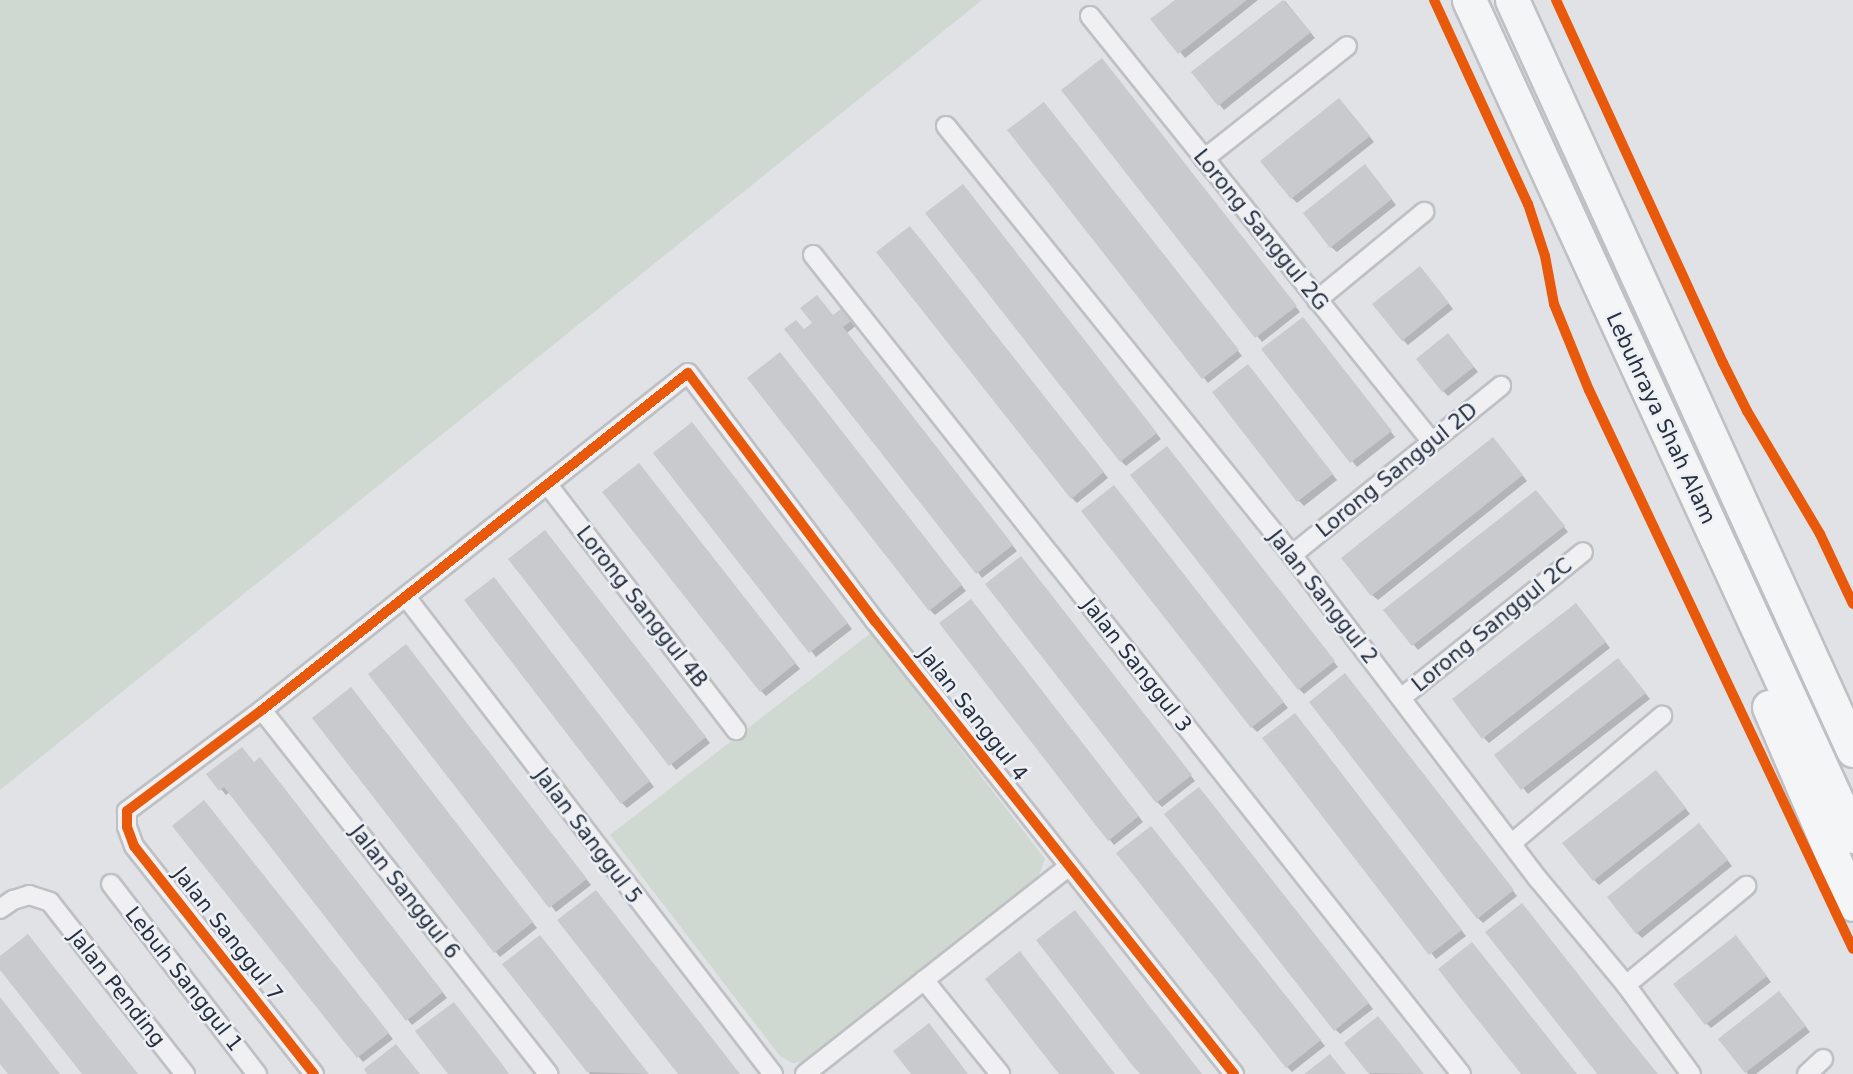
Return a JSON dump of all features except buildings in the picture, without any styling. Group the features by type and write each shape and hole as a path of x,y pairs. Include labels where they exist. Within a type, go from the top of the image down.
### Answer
{"highway":[{"name":"Lebuhraya Shah Alam","path":"1469,0 1853,836"},
{"name":"Lebuhraya Shah Alam","path":"1512,0 1853,750"},
{"path":"1705,514 1753,667 1853,904"}],"street":[{"name":"Lorong Sanggul 2G","path":"1090,16 1432,442"},
{"path":"1204,159 1346,46"},
{"name":"Jalan Sanggul 2","path":"946,126 1292,555 1512,843 1626,985 1691,1074"},
{"path":"1317,300 1424,212"},
{"name":"Jalan Sanggul 3","path":"813,255 1461,1074"},
{"name":"Jalan Sanggul 4","path":"548,485 688,373 875,621 1234,1074"},
{"name":"Lorong Sanggul 2D","path":"1292,555 1501,386"},
{"path":"262,710 548,485"},
{"name":"Lorong Sanggul 4B","path":"548,485 736,730"},
{"name":"Lorong Sanggul 2C","path":"1401,698 1583,552"},
{"name":"Jalan Sanggul 5","path":"406,597 773,1074"},
{"name":"Jalan Sanggul 7","path":"262,710 127,811 127,827 134,846 314,1074"},
{"name":"Jalan Sanggul 6","path":"262,710 548,1074"},
{"path":"1512,843 1662,716"},
{"path":"805,1074 1069,866"},
{"name":"Lebuh Sanggul 1","path":"111,884 257,1074"},
{"path":"1626,985 1746,886"},
{"name":"Jalan Pending","path":"0,909 13,900 29,895 50,902 185,1074"},
{"path":"924,980 1000,1074"},
{"path":"1807,1074 1823,1059"}],"shaded area":[{"path":"0,0 982,0 0,790"},
{"path":"871,633 1045,859 1038,878 808,1061 792,1063 780,1056 610,835"}],"cycle path":[{"path":"1434,0 1528,204 1545,256 1554,304 1589,390 1853,949"},
{"path":"1556,0 1723,363 1747,411 1820,534 1853,604"},
{"path":"314,1074 134,846 127,827 127,811 262,710 688,373 875,621 1234,1074"}]}
